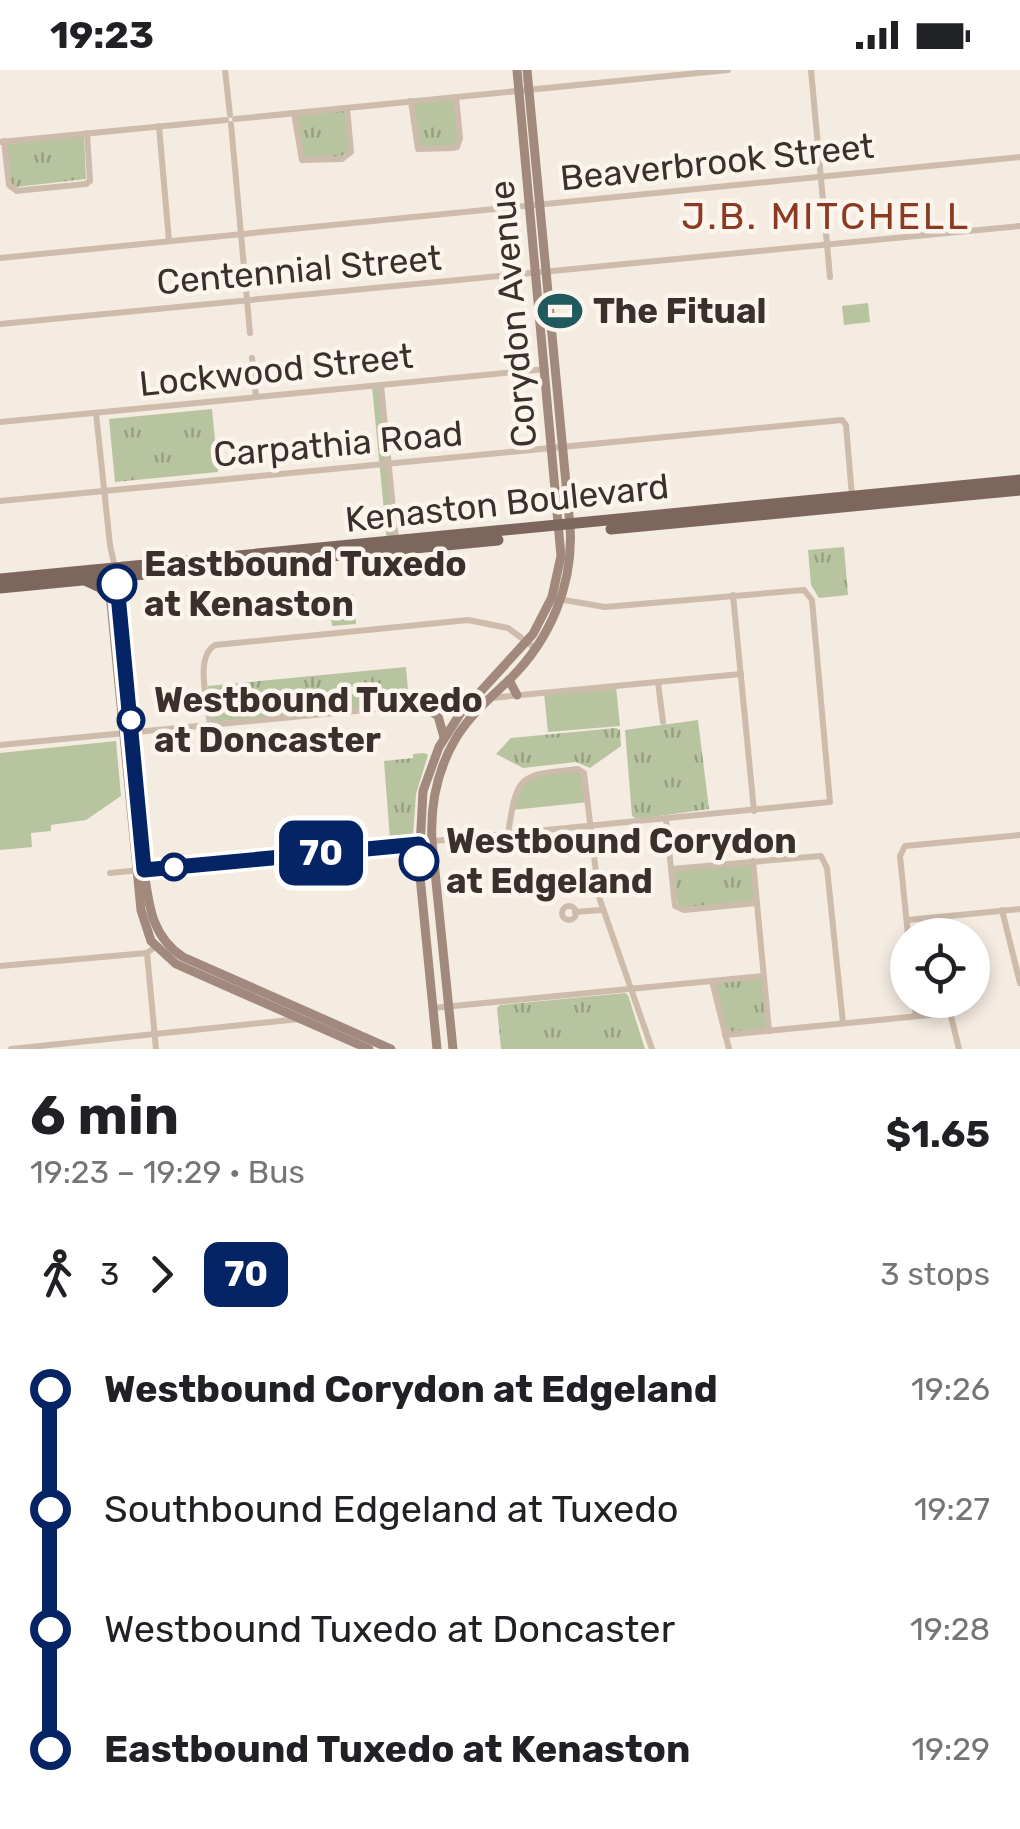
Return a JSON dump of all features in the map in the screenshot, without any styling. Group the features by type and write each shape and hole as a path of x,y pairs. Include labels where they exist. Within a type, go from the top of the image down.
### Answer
{"main road":[{"name":"Corydon Avenue","path":"438,1049 419,844 430,766 444,738 489,698 532,644 556,598 566,530 524,90 517,70"},
{"name":"Corydon Avenue","path":"524,90 528,70"},
{"name":"Kenaston Boulevard","path":"0,588 396,542 566,530 1020,480"},
{"name":"Kenaston Boulevard","path":"0,579 112,573 1020,490"},
{"path":"112,573 110,598 128,733"},
{"path":"112,573 140,870 155,946 176,964 370,1049"},
{"path":"83,580 100,587 110,598"},
{"name":"Corydon Avenue","path":"453,1049 431,818 441,770 471,700 502,681"},
{"path":"502,681 517,695"},
{"path":"421,705 438,716 444,738"},
{"path":"155,946 391,1049"}],"street":[{"path":"225,70 250,333"},
{"path":"87,134 90,181 17,191 8,185 2,142 728,70"},
{"path":"811,70 830,277"},
{"path":"412,102 418,149 452,148 460,138 456,97"},
{"path":"294,113 302,160 342,159 351,152 346,108"},
{"path":"159,126 169,241"},
{"name":"Beaverbrook Street","path":"0,258 1020,157"},
{"name":"Centennial Street","path":"0,324 1020,226"},
{"path":"252,358 256,397"},
{"name":"Lockwood Street","path":"0,422 551,368"},
{"path":"382,385 396,542"},
{"path":"96,413 112,573"},
{"name":"Carpathia Road","path":"0,501 842,420 846,425 852,496"},
{"path":"110,873 830,802 809,594 798,588 605,607 556,598"},
{"path":"732,596 754,811"},
{"path":"210,725 203,660 215,644 468,620 494,623 532,644"},
{"path":"0,745 741,674"},
{"path":"658,682 662,722"},
{"path":"508,834 512,803 525,778 578,769 587,780 602,910 652,1049"},
{"path":"666,820 673,900 679,909 756,903"},
{"path":"907,918 900,856 904,846 1020,835"},
{"path":"671,869 816,855 825,860 843,1023"},
{"path":"752,861 770,1031"},
{"path":"928,918 1020,909"},
{"path":"576,912 602,910"},
{"path":"1002,910 1020,983"},
{"path":"1010,942 1020,942"},
{"path":"0,966 155,946 156,1049"},
{"path":"433,1008 763,976"},
{"path":"712,982 730,1049"},
{"path":"11,1049 300,1018"},
{"path":"726,1035 895,1018"},
{"path":"951,1018 959,1049"}],"green space":[{"path":"456,97 460,138 457,147 418,149 411,101"},
{"path":"347,108 349,156 302,160 294,113"},
{"path":"84,136 86,179 16,187 11,184 6,144"},
{"path":"868,303 870,322 844,325 842,306"},
{"path":"381,385 396,541 387,542 372,386"},
{"path":"212,409 218,472 115,482 109,419"},
{"path":"844,547 848,595 819,598 811,585 808,550"},
{"path":"353,594 356,624 332,626 329,596"},
{"path":"406,667 409,703 212,722 208,686"},
{"path":"616,686 620,726 548,732 544,693"},
{"path":"698,720 709,809 637,819 632,816 625,730"},
{"path":"620,730 621,746 590,768 576,762 523,768 496,754 511,738"},
{"path":"116,741 121,796 86,820 51,825 51,831 31,833 32,847 0,850 0,753"},
{"path":"428,755 416,794 413,837 390,839 384,761"},
{"path":"578,769 584,773 589,802 512,810 525,777"},
{"path":"753,861 757,903 679,909 671,869"},
{"path":"763,976 769,1031 725,1035 712,982"},
{"path":"625,993 645,1049 501,1049 497,1008 500,1005"}],"bus line":[{"name":"70","path":"117,584 144,870 419,844 419,861"}],"place":[{"name":"The Fitual","path":"560,311"},
{"name":"Eastbound Tuxedo at Kenaston","path":"117,584"},
{"name":"Westbound Tuxedo at Doncaster","path":"131,720"},
{"name":"Westbound Corydon at Edgeland","path":"419,861"}],"district":[{"name":"J.B. MITCHELL","path":"826,216"}]}
